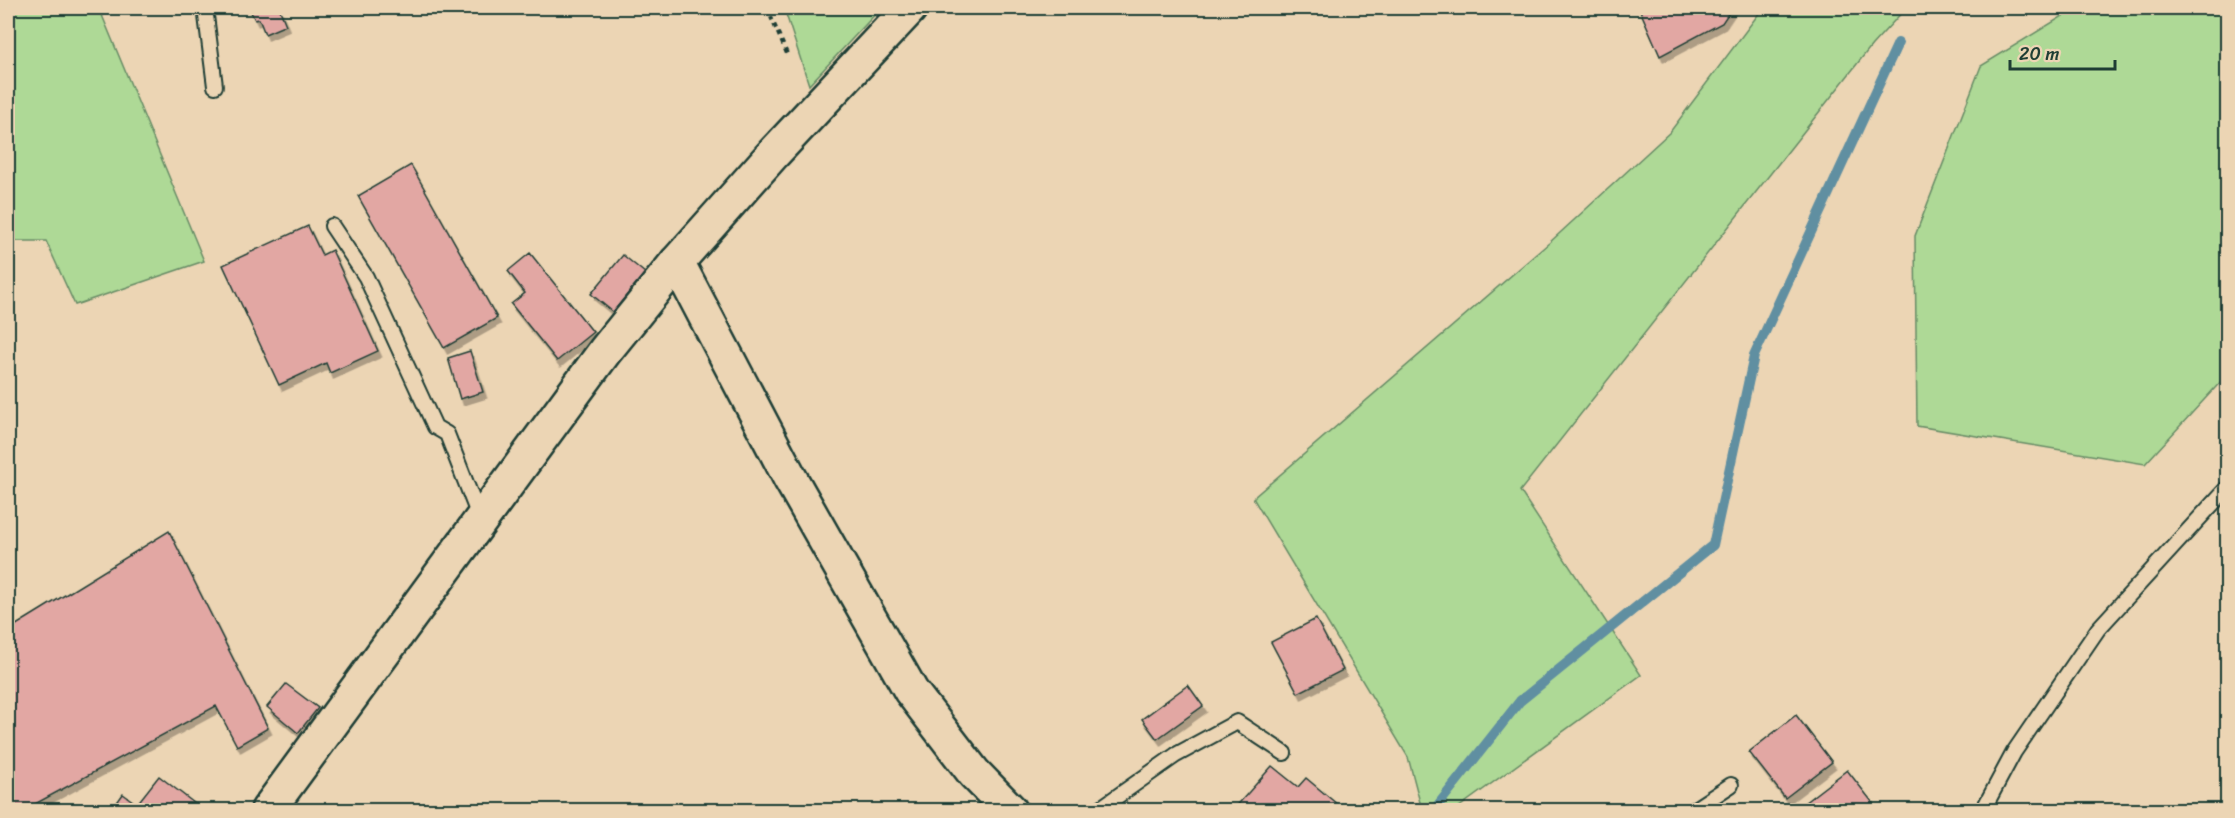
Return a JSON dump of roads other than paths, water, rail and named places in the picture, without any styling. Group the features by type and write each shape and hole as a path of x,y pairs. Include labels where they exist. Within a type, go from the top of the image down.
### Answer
{"street":[{"path":"268,810 605,351 676,262 773,154 910,8"},
{"path":"676,262 790,478 911,691 974,773 1010,810"}],"lane":[{"path":"205,8 215,86"},
{"path":"332,226 366,277 435,427 447,434 480,521"},
{"path":"1983,810 2014,752 2098,628 2228,488"},
{"path":"1098,810 1176,755 1237,722 1284,753"},
{"path":"1693,810 1731,785"}],"waterway":[{"path":"1434,810 1520,701 1713,545 1754,356 1898,43"}]}
